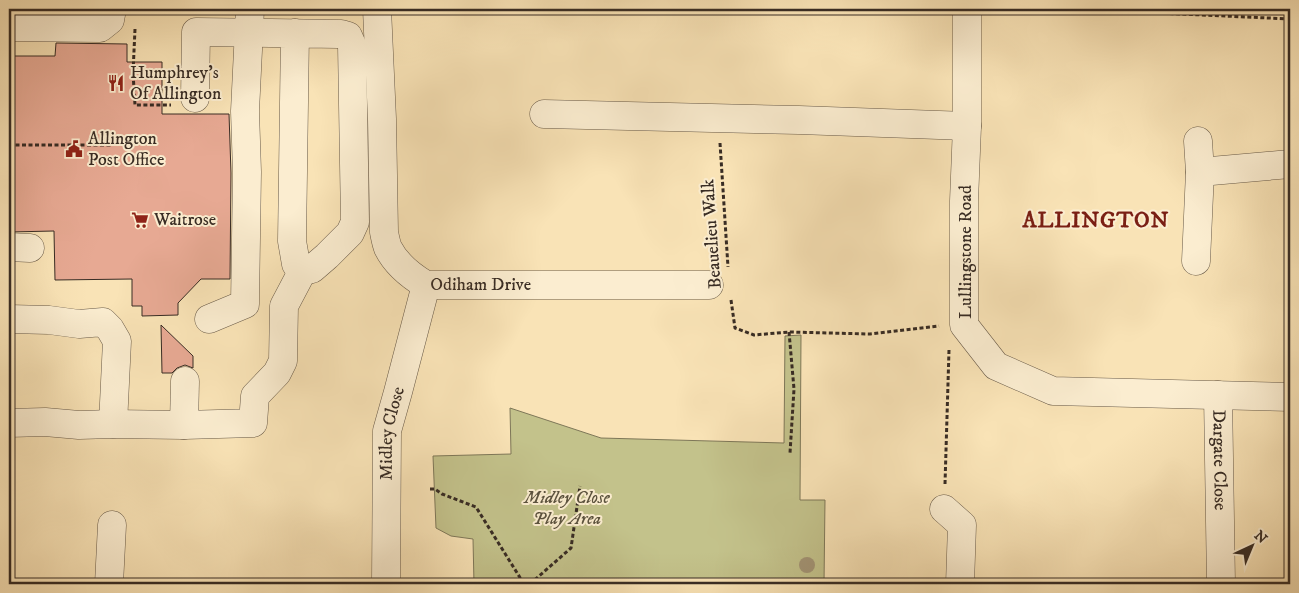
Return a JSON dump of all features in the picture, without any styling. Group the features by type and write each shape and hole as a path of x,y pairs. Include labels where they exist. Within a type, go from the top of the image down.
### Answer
{"street":[{"name":"Odiham Drive","path":"377,9 382,119 384,232 388,247 398,263 410,275 426,286 722,284"},
{"name":"Lullingstone Road","path":"967,9 967,126 956,324 996,366 1052,391 1290,397"},
{"path":"9,27 100,28 110,20 123,14"},
{"path":"183,101 196,32 250,21 295,33 341,34 348,36 352,45 355,222 350,233 312,269 303,270 296,264 292,242 295,33"},
{"path":"209,319 245,304 247,172 245,111 250,21"},
{"path":"544,114 967,126"},
{"path":"1196,261 1200,172 1198,141"},
{"path":"1200,172 1290,164"},
{"path":"9,423 184,425 253,422 255,396 277,373 283,361 284,306 303,270"},
{"name":"Midley Close","path":"386,584 387,431 426,286"},
{"path":"9,319 49,320 79,324 103,322 110,329 117,341 113,424"},
{"path":"184,425 185,381"},
{"name":"Dargate Close","path":"1218,395 1221,584"},
{"path":"944,509 962,525 960,584"},
{"path":"109,584 112,525"}],"path":[{"path":"1072,9 1290,20"},
{"path":"123,14 133,74 135,105 183,101"},
{"name":"Beauelieu Walk","path":"719,118 722,284 735,328 754,335 789,332"},
{"path":"9,144 112,145"},
{"path":"790,454 794,389 789,332 870,334 956,324 944,509"},
{"path":"530,584 571,548 580,486"},
{"path":"430,489 435,489 442,494 476,507 524,584"}],"green space":[{"name":"Midley Close Play Area","path":"801,335 800,500 825,500 824,584 474,584 473,539 451,536 436,528 433,456 511,454 510,408 601,438 784,443 785,336"}],"building":[{"path":"56,43 127,44 127,62 162,62 162,114 229,114 231,173 230,279 201,279 178,303 178,315 142,316 142,306 132,306 132,279 55,280 54,231 9,232 9,56 55,56"},
{"path":"161,325 193,356 193,368 185,365 177,368 172,373 162,373"}],"place":[{"name":"Humphrey's Of Allington","path":"116,83"},
{"name":"Allington Post Office","path":"74,149"},
{"name":"Waitrose","path":"140,220"}],"district":[{"name":"ALLINGTON","path":"1096,220"}]}
